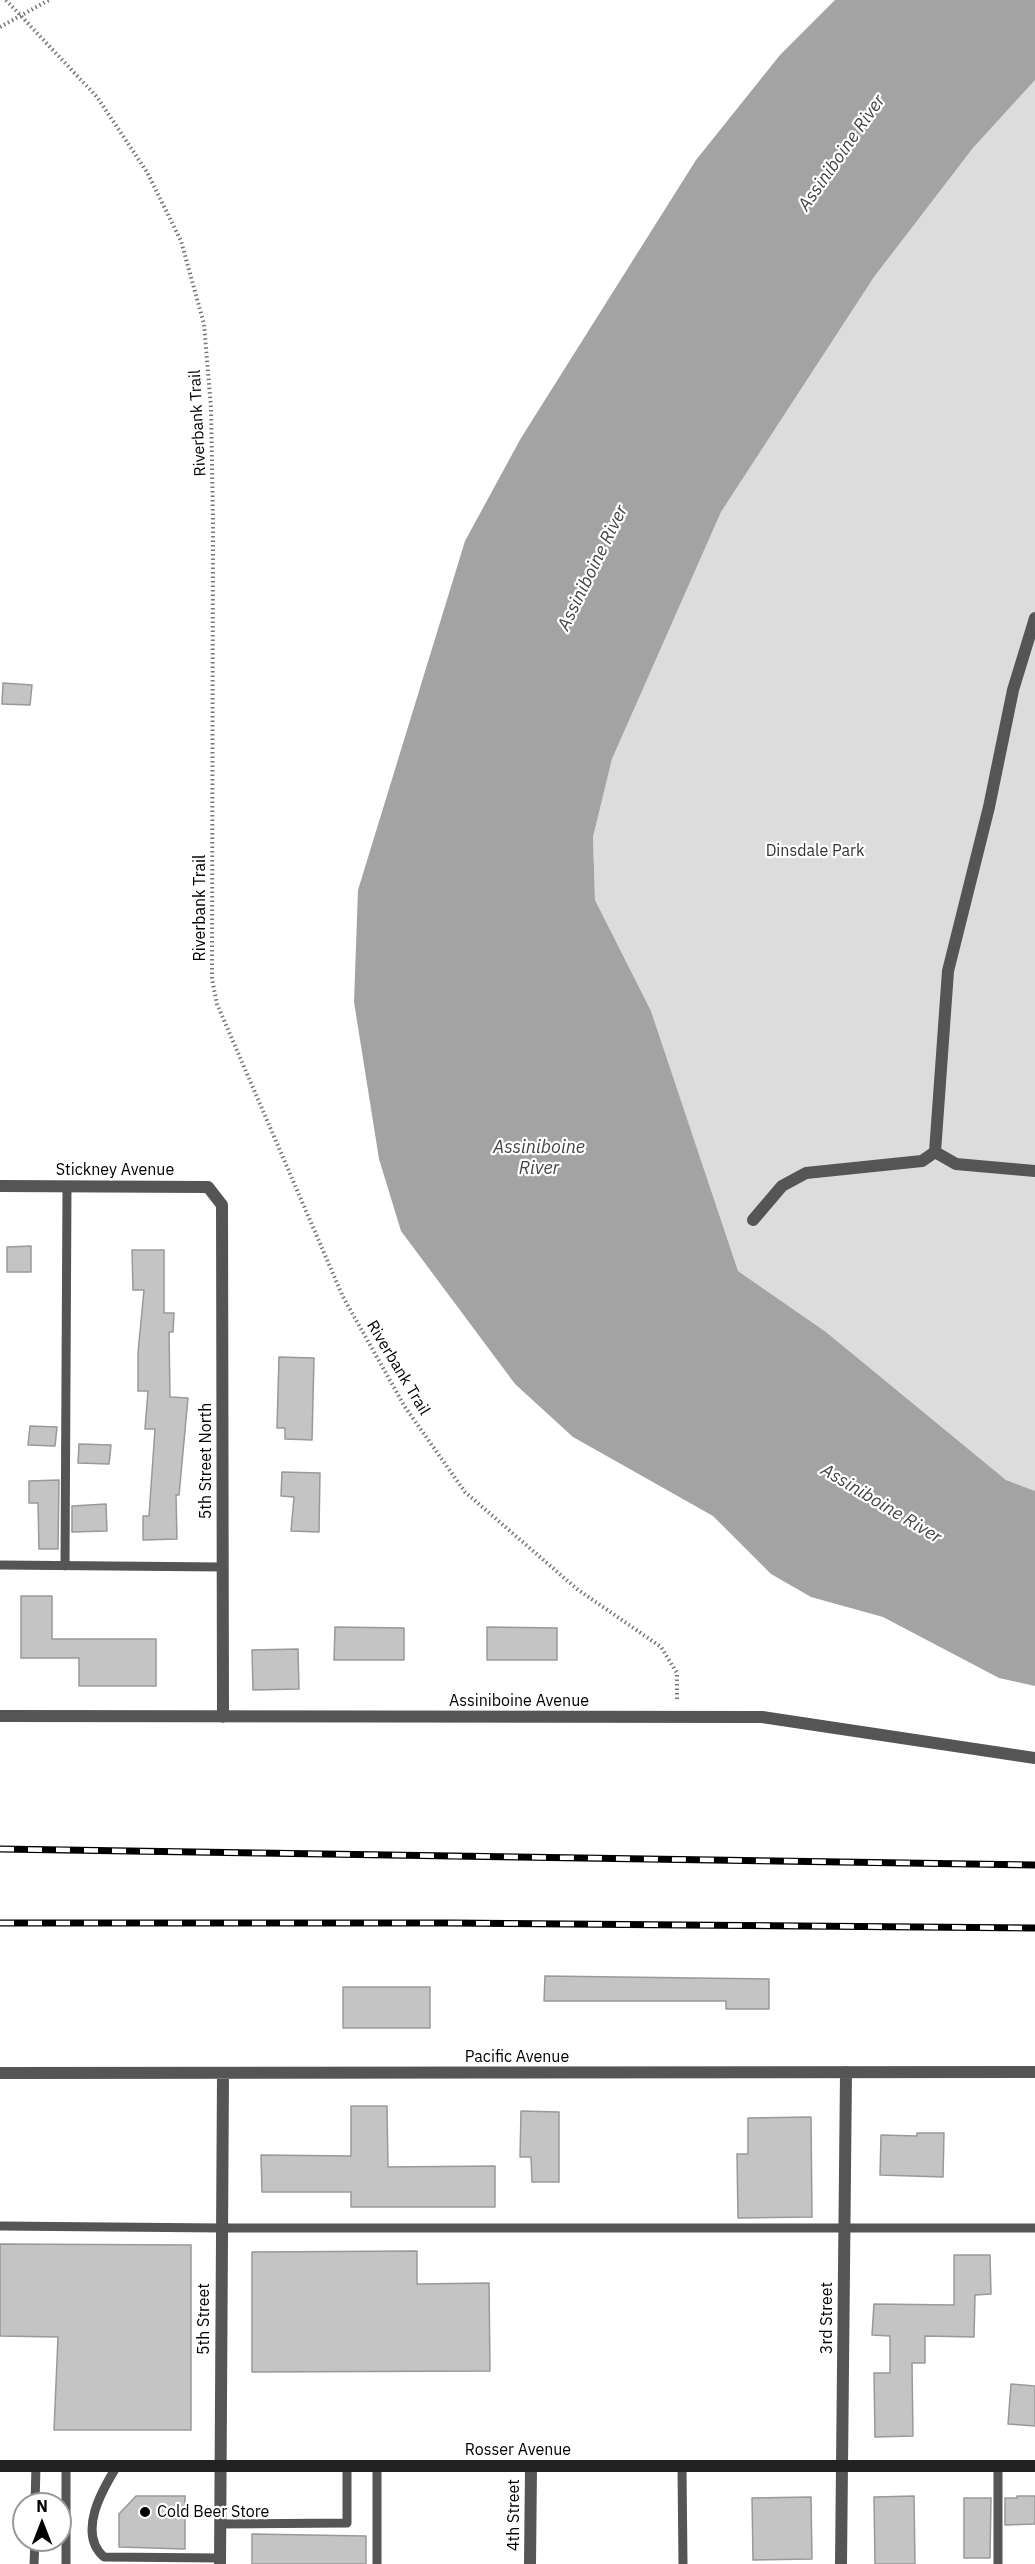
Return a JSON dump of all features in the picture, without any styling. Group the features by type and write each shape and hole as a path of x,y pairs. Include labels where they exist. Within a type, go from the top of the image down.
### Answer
{"street":[{"path":"935,1152 948,971 989,807 1013,690 1035,618"},
{"path":"935,1152 956,1164 1035,1171"},
{"path":"753,1220 782,1186 806,1173 922,1161 935,1152"},
{"name":"Stickney Avenue","path":"0,1186 208,1187 222,1204"},
{"name":"5th Street North","path":"222,1204 223,1717"},
{"name":"Assiniboine Avenue","path":"0,1716 762,1717 1035,1758"},
{"name":"3rd Street","path":"841,2564 846,2072"},
{"name":"Pacific Avenue","path":"0,2073 1035,2072"},
{"name":"5th Street","path":"220,2561 223,2074"},
{"name":"Rosser Avenue","path":"0,2466 1035,2466"},
{"name":"4th Street","path":"530,2564 531,2467"}],"lane":[{"path":"65,1566 67,1186"},
{"path":"0,1565 223,1568"},
{"path":"0,2226 1035,2228"},
{"path":"35,2492 36,2466"},
{"path":"66,2466 66,2564"},
{"path":"117,2466 101,2491 93,2518 97,2548 104,2557 220,2561"},
{"path":"220,2524 347,2523 347,2466"},
{"path":"377,2466 377,2564"},
{"path":"998,2466 998,2564"},
{"path":"682,2467 683,2564"}],"path":[{"name":"Riverbank Trail","path":"6,0 97,97 147,172 181,242 204,324 211,408 213,510 212,979 217,1004 343,1297 405,1407 465,1492 577,1589 662,1647 677,1673 678,1717"},
{"path":"0,27 49,0"}],"green space":[{"name":"Dinsdale Park","path":"1035,80 1035,1491 1006,1480 826,1332 738,1271 651,1011 595,900 593,837 612,759 721,512 874,277 973,148"}],"water":[{"name":"Assiniboine River","path":"835,0 1035,0 1035,80 973,148 874,277 721,512 612,759 593,837 595,900 651,1011 738,1271 826,1332 1006,1480 1035,1491 1035,1686 999,1678 883,1617 811,1597 771,1574 713,1516 573,1437 515,1384 401,1231 379,1159 354,1002 358,890 465,541 521,438 696,160 780,55"}],"building":[{"path":"3,683 32,685 30,705 2,704"},
{"path":"31,1246 31,1272 7,1272 7,1247"},
{"path":"132,1250 164,1250 164,1313 174,1313 173,1332 169,1332 170,1397 188,1398 179,1495 176,1495 177,1539 143,1540 143,1516 149,1516 155,1429 145,1429 148,1391 138,1391 138,1353 144,1290 133,1290"},
{"path":"279,1357 314,1358 312,1440 285,1439 285,1428 277,1428"},
{"path":"30,1426 57,1427 55,1446 28,1445"},
{"path":"79,1444 111,1445 109,1464 78,1463"},
{"path":"282,1472 320,1473 319,1532 291,1531 294,1497 281,1496"},
{"path":"59,1480 58,1549 39,1549 38,1503 29,1503 29,1481"},
{"path":"106,1504 107,1531 72,1532 72,1506"},
{"path":"21,1596 52,1596 52,1639 156,1639 156,1686 79,1686 79,1658 21,1658"},
{"path":"335,1627 404,1628 404,1660 334,1660"},
{"path":"487,1627 557,1628 557,1660 487,1660"},
{"path":"298,1649 299,1689 253,1690 252,1650"},
{"path":"545,1976 769,1979 769,2009 726,2009 726,2001 544,2001"},
{"path":"343,1987 430,1987 430,2028 343,2028"},
{"path":"351,2106 387,2106 388,2167 495,2166 495,2207 351,2207 351,2192 262,2192 261,2155 351,2156"},
{"path":"521,2111 559,2112 559,2182 532,2182 531,2157 520,2157"},
{"path":"811,2117 812,2217 738,2218 737,2154 748,2154 748,2118"},
{"path":"917,2133 944,2133 943,2177 880,2175 881,2135 917,2136"},
{"path":"0,2244 191,2245 191,2430 54,2430 58,2337 0,2336"},
{"path":"417,2251 417,2284 489,2283 490,2371 252,2372 252,2252"},
{"path":"954,2255 990,2255 991,2294 975,2295 974,2337 925,2336 925,2363 912,2363 913,2436 875,2437 874,2373 890,2373 890,2336 872,2335 874,2304 954,2305"},
{"path":"1011,2384 1035,2386 1035,2426 1008,2424"},
{"path":"136,2496 185,2496 185,2549 119,2547 119,2514"},
{"path":"914,2496 915,2564 875,2564 874,2497"},
{"path":"1017,2496 1035,2496 1035,2524 1005,2525 1005,2498 1017,2498"},
{"path":"811,2497 812,2559 753,2560 752,2498"},
{"path":"964,2498 991,2498 990,2558 964,2558"},
{"path":"252,2534 366,2536 366,2564 252,2564"}],"railway":[{"path":"0,1849 1035,1865"},
{"path":"0,1923 450,1923 1035,1928"}],"place":[{"name":"Cold Beer Store","path":"145,2512"}]}
